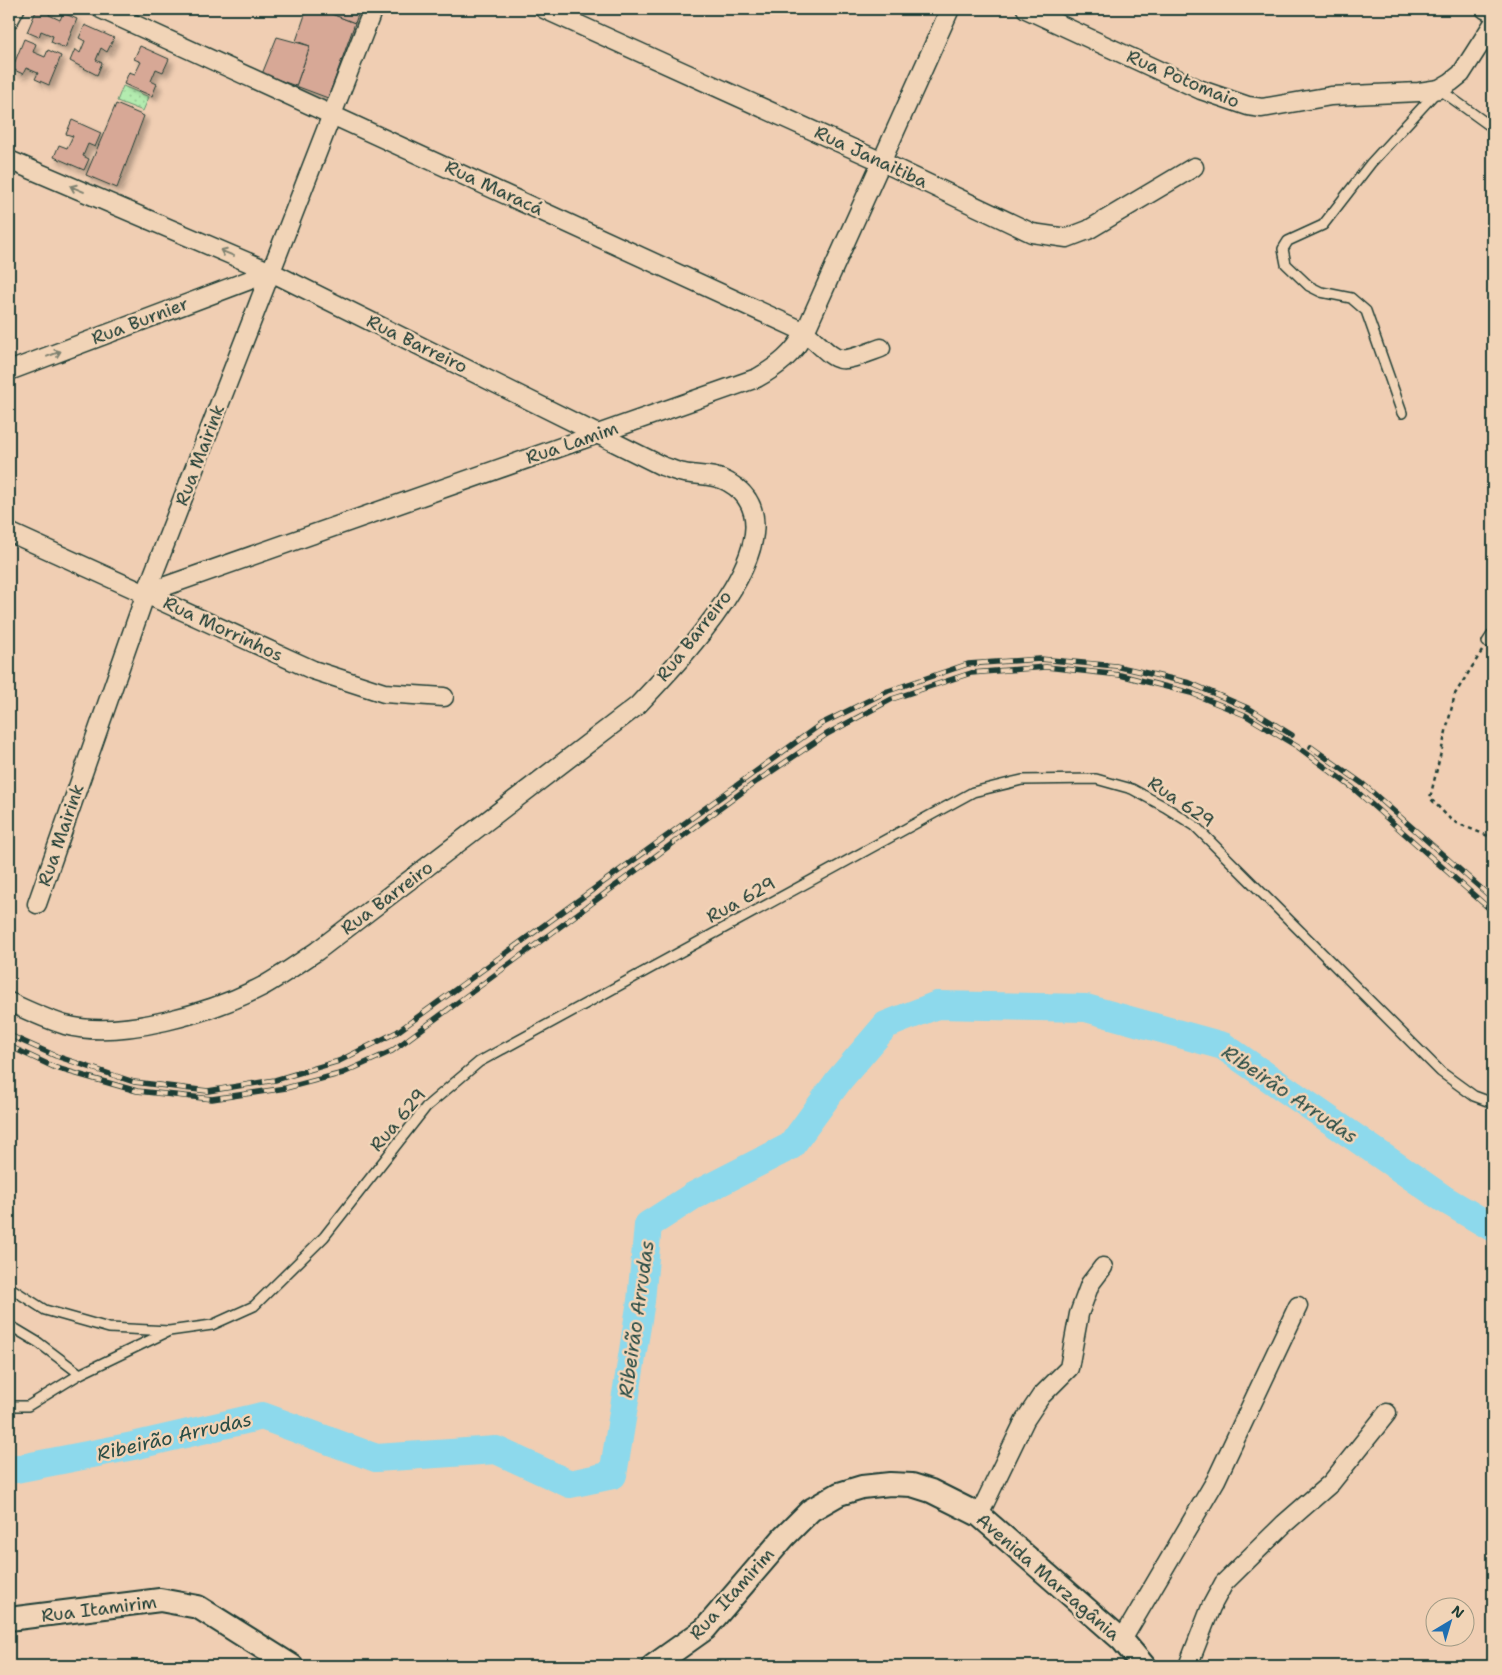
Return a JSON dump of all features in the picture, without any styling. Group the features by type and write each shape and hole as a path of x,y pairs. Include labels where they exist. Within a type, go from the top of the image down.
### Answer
{"street":[{"path":"9,20 14,9"},
{"name":"Rua Maracá","path":"101,9 332,113 805,332 836,359 845,361 881,348"},
{"name":"Rua Mairink","path":"37,904 146,593 373,9"},
{"name":"Rua Janaitiba","path":"544,9 880,161 1032,233 1067,238 1088,230 1194,167"},
{"name":"Rua Lamim","path":"146,593 758,378 780,365 798,345 805,332 880,161 950,9"},
{"name":"Rua Potomaio","path":"1026,9 1201,90 1248,106 1276,107 1330,96 1419,92 1439,89"},
{"path":"1485,9 1493,13"},
{"path":"1439,89 1452,82 1461,74 1493,24"},
{"name":"Rua Barreiro","path":"9,160 272,272 662,466 683,473 713,476 728,482 748,501 753,511 755,532 745,567 719,610 680,659 637,706 317,951 262,986 216,1005 163,1021 129,1028 96,1028 66,1025 9,1002"},
{"name":"Rua Burnier","path":"9,371 272,272"},
{"name":"Rua Morrinhos","path":"9,532 313,670 384,693 444,697"},
{"path":"979,1514 1024,1420 1041,1396 1068,1368 1079,1314 1090,1284 1104,1267"},
{"path":"1122,1640 1216,1480 1298,1306"},
{"path":"1188,1666 1210,1607 1224,1583 1284,1524 1331,1484 1387,1413"},
{"name":"Avenida Marzagânia","path":"784,1537 812,1510 839,1494 862,1486 912,1485 931,1491 979,1514 1122,1640 1144,1666"},
{"name":"Rua Itamirim","path":"653,1666 680,1649 705,1629 784,1537"},
{"name":"Rua Itamirim","path":"9,1620 160,1600 182,1603 198,1607 292,1666"}],"lane":[{"path":"1402,413 1366,311 1351,298 1321,292 1309,286 1286,264 1283,249 1288,241 1323,226 1371,163 1439,89 1493,128"},
{"path":"1487,642 1493,633"},
{"name":"Rua 629","path":"9,1287 45,1310 109,1328 169,1331 212,1325 254,1306 324,1237 426,1107 478,1062 973,792 1022,780 1096,779 1132,789 1195,826 1441,1072 1474,1096 1493,1103"},
{"path":"9,1324 39,1343 80,1374"},
{"path":"9,1406 28,1406 80,1374 169,1331"}],"path":[{"path":"1487,642 1455,694 1430,798 1452,821 1493,838"}],"green space":[{"path":"123,86 149,97 143,111 117,101"}],"building":[{"path":"37,9 51,9 49,15 60,20 63,13 77,19 65,48 51,42 53,36 41,31 39,37 27,32"},
{"path":"307,9 319,9 355,23 328,98 296,86 310,46 296,41"},
{"path":"319,9 360,9 355,23"},
{"path":"85,25 114,38 107,52 101,48 96,60 102,63 97,75 70,61 75,49 80,53 85,41 79,38"},
{"path":"277,37 310,46 296,86 262,74"},
{"path":"24,39 36,44 33,52 45,57 48,50 61,56 49,85 35,79 38,73 26,68 23,74 12,69"},
{"path":"140,46 169,59 163,72 156,69 151,81 157,84 152,96 124,84 129,72 135,74 141,62 134,59"},
{"path":"116,104 144,116 117,188 86,175"},
{"path":"72,120 101,133 95,147 88,144 83,156 89,159 84,170 54,157 59,145 67,148 73,136 66,134"}],"waterway":[{"name":"Ribeirão Arrudas","path":"9,1467 16,1469 133,1446 262,1416 376,1458 496,1450 570,1484 613,1475 641,1301 648,1225 693,1196 791,1146 839,1080 886,1025 937,1005 1086,1008 1223,1046 1444,1199 1493,1228"}],"railway":[{"path":"9,1035 56,1056 134,1082 208,1091 275,1080 339,1061 397,1032 821,724 888,691 968,664 1040,659 1116,666 1190,683 1250,709 1292,735"},
{"path":"9,1046 56,1068 137,1091 212,1099 286,1088 343,1073 392,1051 753,784 827,734 892,699 971,673 1046,667 1120,675 1191,693 1245,715 1298,747 1353,788 1493,912"},
{"path":"1311,747 1363,784 1493,899"}]}
